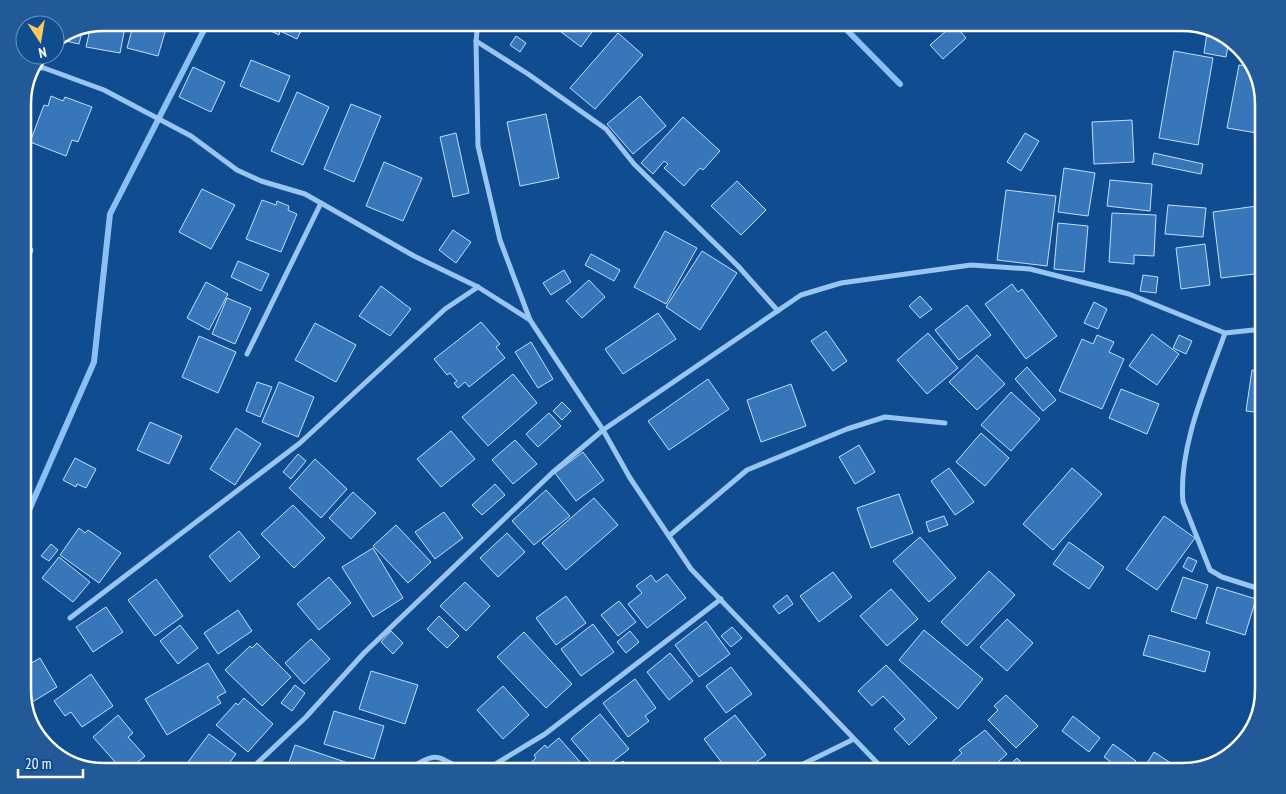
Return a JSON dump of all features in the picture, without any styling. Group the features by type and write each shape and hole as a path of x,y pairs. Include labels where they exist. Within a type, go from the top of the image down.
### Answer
{"street":[{"path":"477,31 478,146 500,240 530,320 603,430 630,478 691,569 877,763"},
{"path":"476,41 528,74 606,129 634,164 738,266 778,311"},
{"path":"42,68 104,90 191,136 237,170 261,181 305,194 414,256 478,287 530,320"},
{"path":"247,354 321,203"},
{"path":"258,763 306,717 371,646 552,473 603,430 801,295 841,284 971,265 1030,269 1130,294 1226,333 1255,330"},
{"path":"70,618 300,443 445,309 478,287"},
{"path":"1226,333 1202,399 1187,452 1182,490 1183,502 1210,570 1222,577 1255,587"},
{"path":"669,536 747,470 846,429 885,418 945,423"},
{"path":"498,763 545,734 721,600"},
{"path":"807,763 854,739"},
{"path":"420,763 440,756 453,763"}],"building":[{"path":"124,31 120,53 86,47 89,33"},
{"path":"132,31 165,31 158,56 127,48"},
{"path":"271,31 280,31 279,35"},
{"path":"280,31 301,31 297,39"},
{"path":"560,31 593,31 581,47"},
{"path":"946,31 960,31 966,38 943,59 930,45"},
{"path":"618,33 643,55 595,109 570,88"},
{"path":"81,36 79,44 68,42 76,37"},
{"path":"516,36 526,43 520,52 510,45"},
{"path":"1207,36 1228,48 1226,57 1204,53"},
{"path":"1174,51 1213,58 1198,145 1159,138"},
{"path":"251,60 290,76 279,102 240,86"},
{"path":"1239,65 1244,66 1251,81 1255,100 1255,133 1227,128"},
{"path":"193,67 225,82 211,112 179,97"},
{"path":"297,92 329,107 303,165 271,151"},
{"path":"51,96 63,101 65,97 92,107 78,142 72,140 66,156 31,142 44,105 48,106"},
{"path":"640,96 666,126 633,154 607,124"},
{"path":"351,104 381,116 354,182 324,169"},
{"path":"546,114 559,178 520,186 507,122"},
{"path":"683,117 720,151 703,170 700,168 684,186 664,168 668,164 664,161 653,174 641,163"},
{"path":"1132,120 1134,162 1094,164 1092,122"},
{"path":"456,133 469,193 453,197 440,137"},
{"path":"1025,133 1039,141 1021,171 1007,162"},
{"path":"1154,153 1203,164 1201,174 1152,164"},
{"path":"384,162 422,178 403,221 366,206"},
{"path":"1064,168 1095,173 1088,216 1058,212"},
{"path":"1110,180 1152,184 1150,211 1107,206"},
{"path":"737,181 766,210 741,235 711,206"},
{"path":"202,189 235,205 211,249 179,232"},
{"path":"1006,190 1056,196 1047,266 997,260"},
{"path":"262,200 276,205 277,201 289,206 288,210 297,214 281,252 246,239"},
{"path":"1168,205 1206,208 1203,237 1165,234"},
{"path":"1255,206 1255,274 1221,278 1213,212"},
{"path":"1112,213 1156,215 1154,256 1134,255 1134,264 1109,262"},
{"path":"1058,223 1088,226 1084,272 1054,269"},
{"path":"453,230 471,242 456,263 439,250"},
{"path":"665,231 697,248 666,304 634,287"},
{"path":"1205,244 1210,285 1181,289 1176,248"},
{"path":"702,251 737,273 700,330 666,307"},
{"path":"591,254 620,270 614,281 585,265"},
{"path":"238,261 269,274 261,291 231,277"},
{"path":"564,270 571,282 551,295 543,283"},
{"path":"1143,275 1158,277 1156,293 1140,291"},
{"path":"589,280 605,297 582,318 566,301"},
{"path":"206,282 228,294 209,330 187,318"},
{"path":"1012,284 1018,292 1022,289 1057,336 1026,359 985,304"},
{"path":"381,286 411,309 390,336 359,316"},
{"path":"920,296 932,309 920,318 909,306"},
{"path":"227,298 251,308 235,344 212,334"},
{"path":"1094,302 1107,309 1098,329 1084,323"},
{"path":"967,305 991,335 959,360 935,330"},
{"path":"658,313 676,339 623,374 605,349"},
{"path":"481,322 500,344 496,347 505,358 469,387 465,382 458,388 454,383 457,381 450,373 447,375 434,359"},
{"path":"315,323 356,345 336,382 295,360"},
{"path":"826,331 847,361 833,371 811,341"},
{"path":"928,333 958,368 927,394 897,360"},
{"path":"1152,334 1179,354 1157,385 1129,366"},
{"path":"1097,335 1114,342 1109,352 1124,359 1102,409 1059,391 1082,339 1093,344"},
{"path":"1179,335 1192,341 1186,354 1173,348"},
{"path":"199,336 236,352 218,393 182,377"},
{"path":"531,342 553,379 538,388 515,352"},
{"path":"977,355 1005,384 977,410 949,382"},
{"path":"1027,367 1056,400 1043,411 1015,379"},
{"path":"1252,370 1255,371 1255,412 1246,411"},
{"path":"513,374 537,403 488,446 462,417"},
{"path":"708,379 729,409 669,450 648,421"},
{"path":"257,382 272,387 260,417 246,411"},
{"path":"279,382 314,397 298,437 262,422"},
{"path":"791,384 806,426 761,442 747,400"},
{"path":"1121,389 1159,404 1147,434 1109,418"},
{"path":"1011,392 1040,419 1011,451 981,425"},
{"path":"562,402 571,411 562,420 553,411"},
{"path":"549,413 561,426 538,447 526,434"},
{"path":"150,422 182,436 169,464 137,450"},
{"path":"236,428 261,444 235,485 210,469"},
{"path":"451,431 475,459 441,487 417,459"},
{"path":"981,433 1009,458 985,486 956,462"},
{"path":"515,440 537,464 513,484 492,460"},
{"path":"859,445 875,472 855,484 839,457"},
{"path":"583,452 604,480 576,501 555,473"},
{"path":"298,454 306,461 291,479 283,472"},
{"path":"75,458 96,469 86,488 77,484 76,487 63,480"},
{"path":"315,459 347,489 321,518 289,488"},
{"path":"949,468 974,502 955,515 931,481"},
{"path":"1072,468 1102,494 1053,550 1023,524"},
{"path":"495,484 505,495 482,515 472,505"},
{"path":"546,490 570,516 534,545 512,521"},
{"path":"353,492 376,513 351,539 329,518"},
{"path":"899,494 913,533 871,548 857,508"},
{"path":"594,498 618,525 566,570 542,543"},
{"path":"293,505 325,538 294,568 261,534"},
{"path":"444,512 463,538 435,559 415,532"},
{"path":"944,516 948,525 929,532 926,522"},
{"path":"1164,516 1195,538 1157,590 1126,569"},
{"path":"396,525 431,562 408,583 373,546"},
{"path":"79,528 85,533 88,530 121,553 99,583 60,555"},
{"path":"239,531 260,557 230,582 209,556"},
{"path":"507,533 525,552 498,577 480,558"},
{"path":"920,537 956,578 929,602 893,561"},
{"path":"1069,542 1104,567 1089,589 1053,564"},
{"path":"51,544 58,550 49,561 41,556"},
{"path":"373,548 403,598 373,617 342,567"},
{"path":"59,557 90,582 73,602 42,578"},
{"path":"1188,557 1197,561 1192,572 1183,567"},
{"path":"989,571 1015,595 967,646 941,622"},
{"path":"833,572 852,597 819,622 800,596"},
{"path":"667,574 686,598 647,628 628,604 642,593 636,586 651,575 656,582"},
{"path":"329,577 351,603 319,630 297,604"},
{"path":"1183,577 1208,585 1196,619 1171,611"},
{"path":"156,579 183,616 155,636 128,600"},
{"path":"465,582 490,606 466,631 440,606"},
{"path":"1217,587 1255,599 1245,635 1206,623"},
{"path":"891,589 918,619 887,646 860,616"},
{"path":"787,595 793,604 779,614 773,606"},
{"path":"566,596 586,623 556,645 536,618"},
{"path":"619,601 636,622 618,636 601,615"},
{"path":"106,607 123,632 93,652 76,627"},
{"path":"238,610 252,631 218,654 204,633"},
{"path":"439,616 459,636 447,648 427,629"},
{"path":"1007,619 1033,643 1007,671 980,647"},
{"path":"706,621 730,654 699,677 675,645"},
{"path":"593,624 614,652 581,676 561,649"},
{"path":"180,625 198,648 178,664 160,641"},
{"path":"732,627 742,638 731,647 721,636"},
{"path":"924,630 983,679 958,709 899,660"},
{"path":"391,631 403,643 393,654 381,642"},
{"path":"630,631 639,642 626,653 617,642"},
{"path":"524,632 572,684 546,708 497,657"},
{"path":"1149,635 1210,652 1205,672 1143,655"},
{"path":"311,639 330,659 304,684 285,663"},
{"path":"257,643 291,677 262,706 225,670 250,646 252,648"},
{"path":"670,653 693,681 669,700 647,672"},
{"path":"40,658 57,687 33,702 31,694 31,663"},
{"path":"208,663 226,692 217,697 221,703 167,735 145,699"},
{"path":"886,665 937,718 909,745 894,729 905,719 883,696 872,706 858,691"},
{"path":"731,667 752,694 726,713 706,686"},
{"path":"371,671 418,685 405,724 359,709"},
{"path":"91,674 113,706 82,727 71,712 65,716 54,701"},
{"path":"635,679 656,708 645,716 649,721 628,737 603,703"},
{"path":"295,685 305,693 292,711 281,703"},
{"path":"503,686 529,715 503,739 477,710"},
{"path":"1006,695 1038,726 1016,748 988,720 998,710 994,706"},
{"path":"244,698 273,724 248,752 216,725 236,703 238,705"},
{"path":"334,711 384,726 374,759 324,744"},
{"path":"600,714 629,749 611,763 591,763 571,739"},
{"path":"118,715 133,733 128,737 145,756 137,763 116,763 93,737"},
{"path":"735,715 766,755 755,763 722,763 704,739"},
{"path":"1073,716 1100,738 1089,752 1062,731"},
{"path":"985,730 1007,754 997,763 951,763 962,753 959,750"},
{"path":"209,734 236,754 229,763 187,763"},
{"path":"559,738 581,763 530,763 536,758 534,755 545,745 547,748"},
{"path":"1113,744 1136,761 1135,763 1112,763 1104,757"},
{"path":"295,745 348,763 289,763"},
{"path":"1154,752 1171,763 1147,763"},
{"path":"1017,758 1022,763 1012,763"}],"waterway":[{"path":"31,506 94,362 110,214 203,31"},
{"path":"848,31 900,84"}]}
